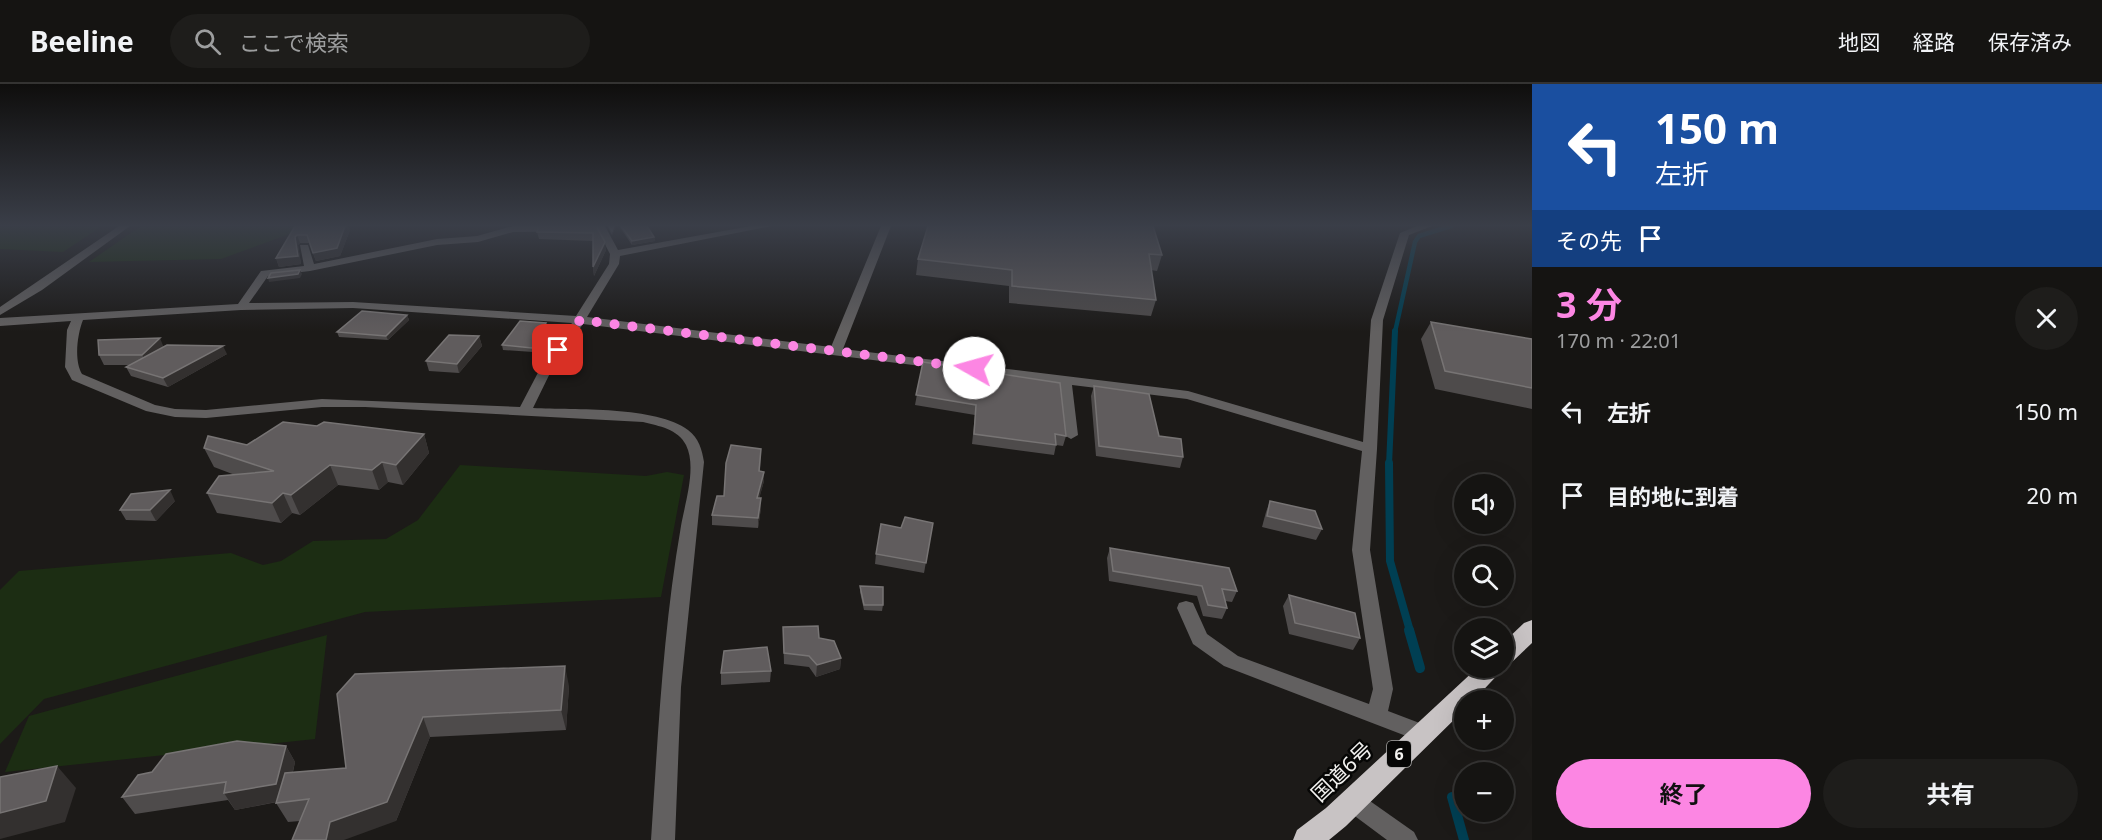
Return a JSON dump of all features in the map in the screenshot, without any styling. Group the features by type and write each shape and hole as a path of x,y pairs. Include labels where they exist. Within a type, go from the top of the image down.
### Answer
{"highway":[{"path":"1514,646 1532,629"},
{"name":"国道6号","path":"1307,840 1352,801 1480,678"}],"street":[{"path":"0,312 76,261"},
{"path":"308,261 310,268"},
{"path":"241,307 265,273 343,261"},
{"path":"524,413 548,365 580,320 614,261"},
{"path":"836,350 872,261"},
{"path":"1377,714 1383,689 1361,550 1370,449 1377,320 1397,261"},
{"path":"0,322 241,307 353,305 580,320 1188,395 1370,449"},
{"path":"78,317 72,330 71,367 77,377 151,408 175,413 206,414 322,403 355,403 643,418 669,424 685,434 694,446 697,477 688,533 671,687 663,840"},
{"path":"1065,379 1071,435"},
{"path":"1186,608 1200,639 1231,661 1377,714 1422,733"},
{"path":"1352,801 1406,840"}],"green space":[{"path":"460,465 646,476 667,472 684,475 661,597 365,612 44,699 0,744 0,590 19,571 231,553 263,565 281,561 313,541 386,539 418,520"},
{"path":"327,635 315,739 5,772 29,716"}],"building":[{"path":"937,261 1150,261 1156,300 1012,286 1012,270"},
{"path":"300,270 298,274 268,278 271,273"},
{"path":"362,311 407,315 386,336 337,332"},
{"path":"520,321 546,323 532,348 502,345"},
{"path":"1431,322 1532,339 1532,388 1445,371"},
{"path":"449,335 479,336 457,364 426,361"},
{"path":"160,338 142,355 99,355 98,340"},
{"path":"167,345 223,346 163,378 126,367"},
{"path":"923,362 1060,383 1066,436 1055,434 1056,445 974,434 976,405 916,395"},
{"path":"1094,386 1149,394 1159,436 1181,439 1183,457 1099,446"},
{"path":"283,422 317,426 324,422 424,434 396,465 382,462 372,470 330,465 291,495 283,493 272,503 207,493 219,476 274,471 204,448 208,436 247,445"},
{"path":"731,445 761,449 759,471 764,472 757,498 761,498 758,518 712,515 717,496 724,496 726,463"},
{"path":"170,490 150,510 120,510 131,494"},
{"path":"1270,501 1315,511 1322,529 1267,516"},
{"path":"905,517 933,523 926,563 876,554 881,524 901,528"},
{"path":"1110,548 1229,568 1237,591 1222,589 1227,608 1208,605 1202,586 1113,571"},
{"path":"860,586 883,587 883,605 864,605"},
{"path":"1289,595 1355,613 1360,638 1295,623"},
{"path":"818,626 819,638 834,641 841,658 817,665 809,656 784,653 783,627"},
{"path":"767,647 771,671 721,673 724,651"},
{"path":"565,666 561,710 423,717 387,802 330,822 326,840 292,840 309,799 276,803 285,773 346,768 337,694 355,674"},
{"path":"237,741 286,746 276,784 224,793 226,782 122,797 138,775 152,772 166,754"},
{"path":"57,766 46,801 0,813 0,777"}],"waterway":[{"path":"1395,332 1411,261"},
{"path":"1389,465 1395,331"},
{"path":"1389,465 1390,561 1410,631"},
{"path":"1409,630 1420,668"},
{"path":"1452,797 1464,840"}],"route":[{"path":"558,350 580,320 974,368"}]}
